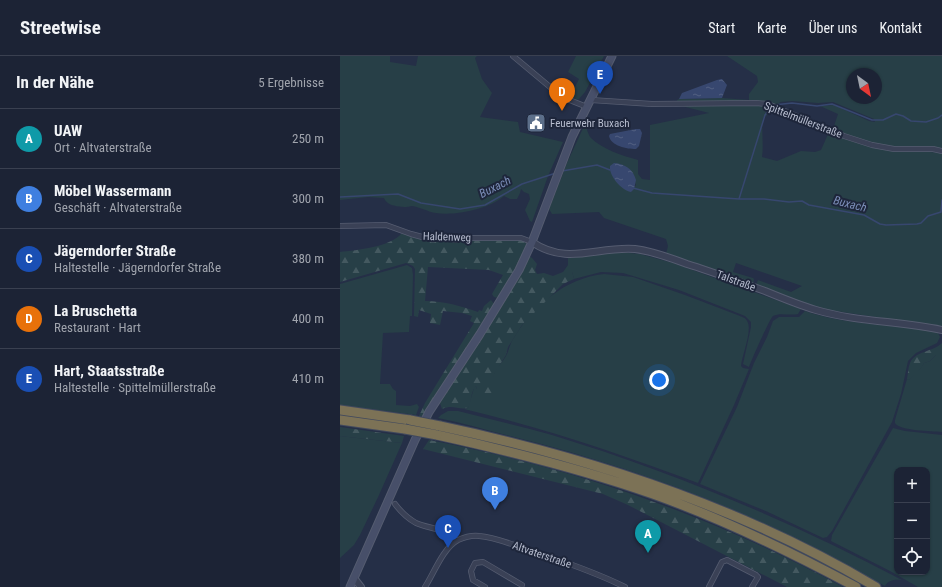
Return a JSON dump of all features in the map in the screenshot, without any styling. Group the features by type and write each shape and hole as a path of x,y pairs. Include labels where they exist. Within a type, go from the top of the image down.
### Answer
{"highway":[{"path":"340,410 410,420 540,449 651,483 746,521 831,562 876,587"},
{"path":"340,420 437,435 542,459 654,495 750,534 792,553 856,587"}],"main road":[{"path":"350,587 415,440 429,412 509,288 532,242 561,165 612,56"}],"street":[{"path":"513,56 562,97 587,107"},
{"name":"Spittelmüllerstraße","path":"591,100 652,104 768,104 844,136 872,146 894,149 933,149 942,151"},
{"name":"Haldenweg","path":"340,226 382,224 426,238 521,238 532,242"},
{"name":"Talstraße","path":"532,242 548,251 562,254 575,254 618,248 638,250 725,276 816,310 853,318 908,324 942,330"},
{"path":"395,504 409,518 418,524 446,532 456,541 448,548 425,587"},
{"name":"Altvaterstraße","path":"456,541 471,536 483,536 577,567 625,587"},
{"path":"709,587 722,562 727,560 758,577 752,587"},
{"path":"485,587 473,580 471,571 475,563 483,562 522,585"},
{"path":"354,578 361,587"}],"green space":[{"path":"340,56 390,56 390,62 416,66 418,56 477,56 475,58 482,79 492,93 480,117 518,122 520,132 563,142 548,176 532,222 530,221 525,210 530,199 529,194 521,189 517,199 510,199 504,196 498,201 481,208 444,214 412,206 394,206 387,203 384,198 368,197 340,200"},
{"path":"576,56 604,56 585,92 578,100 570,97 579,79 568,72"},
{"path":"727,56 942,56 942,149 888,146 861,140 833,129 838,114 820,106 834,105 869,121 875,122 874,119 833,102 818,103 792,101 780,102 778,107 763,118 762,157 777,161 801,151 815,152 821,150 829,132 852,141 907,150 942,153 942,327 829,310 810,305 756,285 758,280 791,292 802,286 736,263 733,272 753,278 753,284 666,254 668,246 666,239 604,218 599,212 552,214 549,209 567,163 585,124 590,137 601,146 613,152 638,160 638,174 642,179 650,180 650,125 709,113 678,105 677,100 722,98 749,100 749,94 758,82 757,76","holes":["617,164 629,169 636,185 631,192"]},
{"path":"402,233 430,241 521,239 527,244 512,276 498,298 494,297 492,294 503,275 489,270 428,267 425,301 446,303 478,312 479,310 482,311 484,306 491,300 494,304 424,416 419,416 425,403 474,323 470,321 472,316 462,313 443,311 440,325 430,323 431,314 419,310 418,317 414,316 415,269 413,266 406,263 340,282 340,252 382,245 397,238"},
{"path":"619,252 640,254 673,263 801,309 798,314 779,314 773,316 749,367 743,364 751,327 751,322 745,316 679,290 623,273 601,272 574,279 572,272 563,272 568,265 568,258"},
{"path":"529,256 537,264 535,270 537,274 544,273 553,276 563,272 572,272 574,279 563,284 522,325 508,347 506,355 494,374 493,393 487,398 482,398 476,394 476,386 468,408 449,407 442,409 440,403 442,397 507,297"},
{"path":"407,265 412,268 413,275 412,316 410,316 409,332 383,333 380,384 390,384 396,391 396,405 410,406 417,404 419,407 416,415 340,405 340,284"},
{"path":"604,274 633,277 685,295 745,318 749,325 741,366 749,369 698,483 582,442 523,424 464,409 468,408 476,386 477,389 493,388 494,373 506,356 513,339 530,315 540,305 563,288 576,281"},
{"path":"805,311 820,316 852,322 935,332 938,333 940,337 937,343 916,353 908,361 901,394 892,422 832,531 827,537 823,538 768,512 700,484 737,407 754,363 773,321 779,317 799,317"},
{"path":"942,343 942,355 936,355 930,361 924,363 920,370 909,380 907,379 909,365 912,359"},
{"path":"936,355 942,355 942,432 909,429 898,426 895,423 895,420 907,379 909,380 924,363 930,361"},
{"path":"448,411 458,411 552,435 642,465 730,499 774,518 860,558 902,580 892,580 885,586 759,521 699,496 638,474 545,445 438,418"},
{"path":"340,427 404,436 402,443 340,436"},
{"path":"893,428 905,431 942,435 942,587 918,587 897,575 930,575 930,467 894,467 894,573 831,541 832,535"},
{"path":"340,436 402,443 360,535 354,545 340,558"},
{"path":"429,440 483,451 537,465 642,497 744,538 794,561 843,587 787,587 628,505 603,494 423,449"}],"water":[{"path":"722,79 727,85 722,98 679,99 682,93"},
{"path":"640,129 642,133 639,146 636,149 624,148 616,145 609,136 610,134"},
{"path":"614,163 625,166 631,170 635,176 636,180 634,189 631,192 620,186 611,174 610,166"}],"waterway":[{"name":"Buxach","path":"774,105 792,103 817,106 832,104 872,120 883,120 896,114 911,121 926,122 942,115"},
{"name":"Buxach","path":"739,199 765,115 771,107"},
{"name":"Buxach","path":"562,171 597,165 610,170"},
{"name":"Buxach","path":"340,197 398,194 421,203 460,209 485,205 522,184 556,173"},
{"name":"Buxach","path":"633,188 652,193 739,199 764,199 789,202 802,201 809,205 864,215 880,224 886,225 921,223 928,216 941,212 942,200"}],"place":[{"name":"Hart, Staatsstraße","path":"600,94"},
{"name":"La Bruschetta","path":"562,111"},
{"name":"Feuerwehr Buxach","path":"536,123"},
{"name":"Möbel Wassermann","path":"495,510"},
{"name":"Jägerndorfer Straße","path":"448,548"},
{"name":"UAW","path":"648,553"}]}
